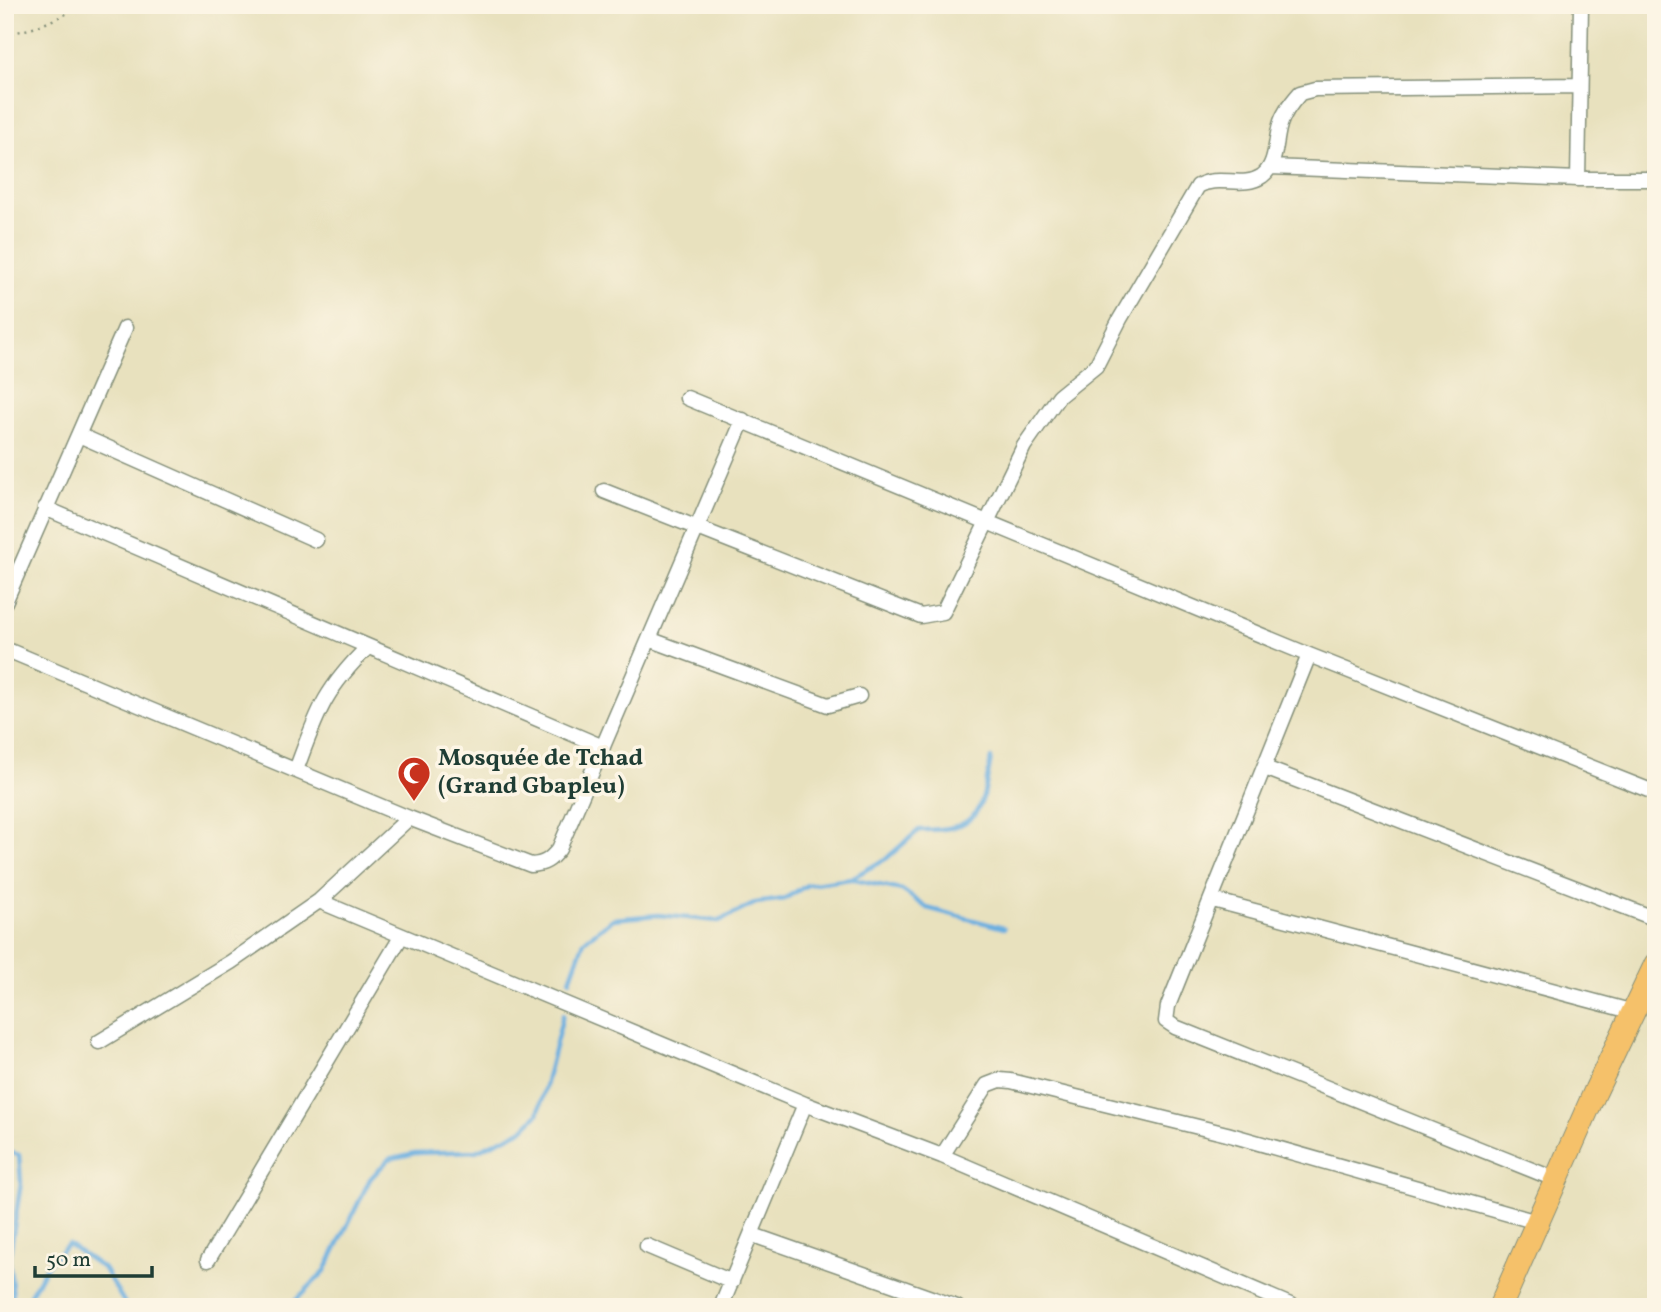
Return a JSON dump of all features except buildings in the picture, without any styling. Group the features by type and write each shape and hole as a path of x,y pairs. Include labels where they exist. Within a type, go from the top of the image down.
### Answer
{"main road":[{"path":"1500,1307 1656,964"}],"street":[{"path":"1578,179 1581,5"},
{"path":"604,492 921,616 933,616 943,612 1024,446 1059,396 1096,366 1133,295 1198,186 1207,180 1243,182 1262,176 1270,167 1280,123 1300,93 1315,89 1579,86"},
{"path":"1270,167 1578,179 1656,179"},
{"path":"5,601 125,328"},
{"path":"687,398 988,520 1309,655 1656,793"},
{"path":"5,649 408,818 531,865 544,864 559,849 743,420"},
{"path":"79,435 316,540"},
{"path":"45,508 603,747"},
{"path":"649,639 828,705 859,696"},
{"path":"296,770 322,699 341,673 368,647"},
{"path":"1309,655 1213,900 1168,1006 1166,1021 1556,1180"},
{"path":"1265,768 1656,919"},
{"path":"99,1042 231,962 319,901 408,818"},
{"path":"1213,900 1634,1012"},
{"path":"319,901 805,1104 942,1156 1295,1307"},
{"path":"208,1260 401,937"},
{"path":"942,1156 987,1085 1000,1080 1012,1081 1227,1134 1537,1222"},
{"path":"720,1307 733,1282 805,1104"},
{"path":"752,1235 957,1307"},
{"path":"647,1246 733,1282"}],"path":[{"path":"5,35 37,27 75,10"}],"waterway":[{"path":"570,980 584,941 613,919 658,915 719,921 756,903 784,899 807,885 850,879 887,858 919,830 955,827 966,822 974,814 985,792 991,758"},
{"path":"850,879 902,890 927,908 1004,928"},
{"path":"289,1307 325,1271 370,1179 389,1159 415,1153 476,1151 522,1130 538,1114 563,1015"},
{"path":"5,1151 19,1155 21,1183 9,1259 14,1307"},
{"path":"23,1307 48,1264 68,1244 104,1269 127,1307"}],"place":[{"name":"Mosquée de Tchad (Grand Gbapleu)","path":"414,803"}]}
